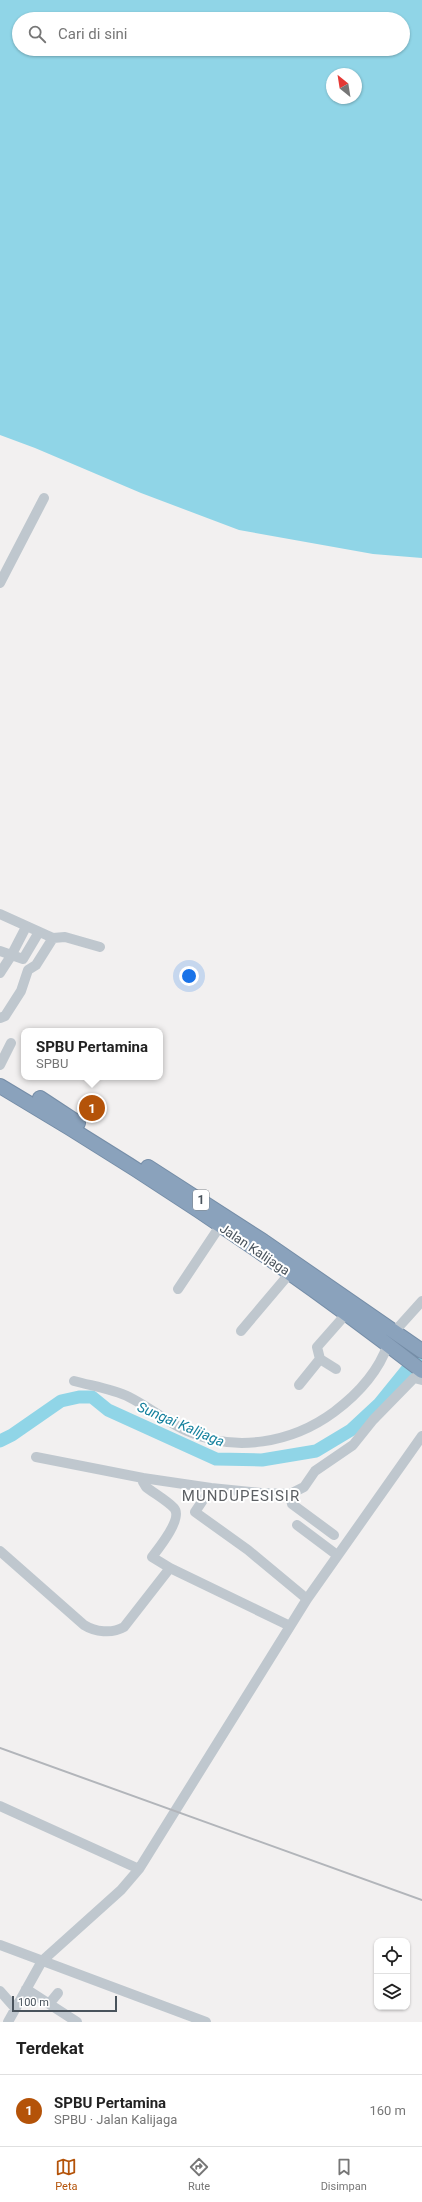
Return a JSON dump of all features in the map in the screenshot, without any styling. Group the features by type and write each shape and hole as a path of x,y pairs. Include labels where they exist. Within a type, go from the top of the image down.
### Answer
{"highway":[{"name":"Jalan Kalijaga","path":"0,1075 60,1110 190,1193 422,1351"},
{"name":"Jalan Kalijaga","path":"0,1086 126,1164 290,1273 347,1313 422,1371"}],"street":[{"path":"0,583 44,498"},
{"path":"0,914 53,938 65,937 100,947"},
{"path":"0,973 11,956 26,926"},
{"path":"0,951 23,959 39,932"},
{"path":"0,1018 5,1016 24,987 28,970 36,965 53,938"},
{"path":"0,1065 11,1043"},
{"path":"178,1289 220,1226"},
{"path":"241,1331 290,1273"},
{"path":"396,1332 422,1302"},
{"path":"336,1369 320,1359 317,1347 347,1313"},
{"path":"74,1381 130,1397 196,1435 234,1442 258,1442 280,1438 305,1429 340,1408 374,1374 389,1346"},
{"path":"299,1385 320,1359"},
{"path":"36,1457 143,1478 211,1488 290,1494 304,1487 315,1471 353,1445 373,1420 414,1378 422,1380"},
{"path":"8,2022 42,1961 122,1890 138,1869 199,1776 307,1599 422,1436"},
{"path":"143,1478 143,1482 146,1487 176,1511 175,1523 152,1557 170,1568 290,1626"},
{"path":"211,1488 195,1512 248,1550 307,1599"},
{"path":"290,1494 292,1504 334,1535"},
{"path":"297,1525 337,1555"},
{"path":"0,1551 84,1625 99,1630 115,1630 124,1627 170,1568"},
{"path":"0,1806 138,1869"},
{"path":"0,1945 206,2022"},
{"path":"26,1989 77,2022"},
{"path":"0,1991 15,2008"},
{"path":"49,2004 58,1993"}],"water":[{"path":"0,0 422,0 422,558 373,554 239,530 141,493 35,448 0,435"}],"waterway":[{"name":"Sungai Kalijaga","path":"0,1441 12,1435 61,1401 79,1397 92,1397 108,1410 216,1459 262,1460 316,1451 351,1430 379,1404 422,1351"}],"railway":[{"path":"0,1748 422,1900"}],"place":[{"name":"SPBU Pertamina","path":"92,1108"}],"district":[{"name":"MUNDUPESISIR","path":"241,1496"}]}
